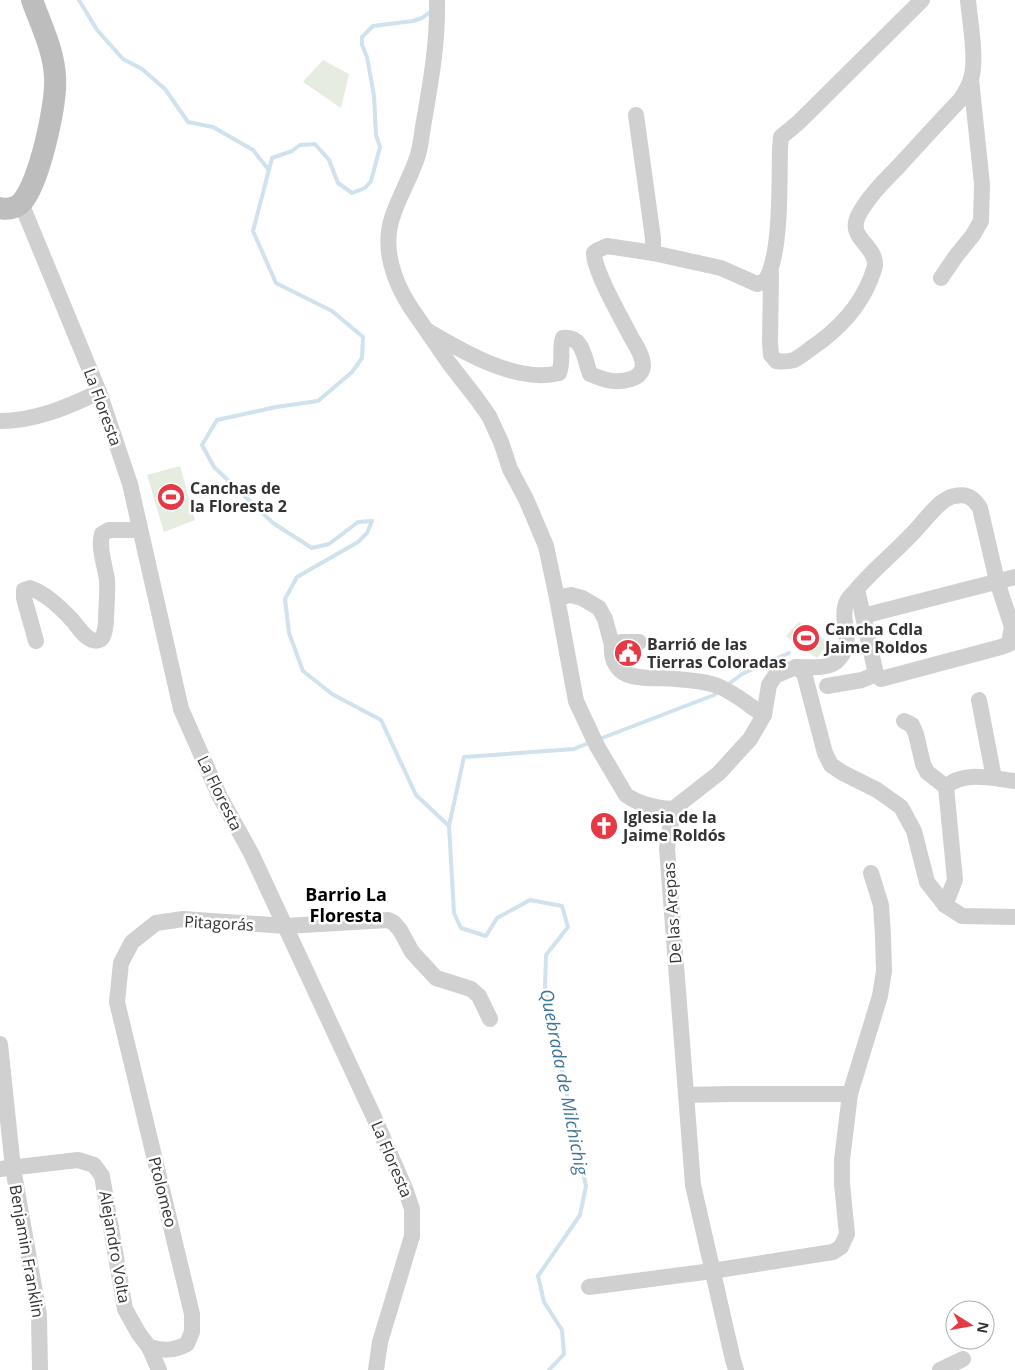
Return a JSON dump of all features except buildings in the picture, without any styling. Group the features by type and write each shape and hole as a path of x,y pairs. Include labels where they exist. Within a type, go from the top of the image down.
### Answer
{"street":[{"path":"11,206 35,178 50,124 55,96 53,62 32,0"},
{"path":"437,0 438,21 430,91 418,154 392,218 388,233 393,274 400,291 449,363 489,416 510,469 526,499 546,546 576,701 595,741 626,795 635,801 656,808 673,809 719,773 750,739 764,715 769,685 774,676 796,666 811,667 834,664 846,649 847,639 844,615 847,601 857,589 871,573 943,501 955,496 967,495 975,500 980,508 998,581 1012,627 1012,643 881,679 876,674 857,589"},
{"path":"922,0 799,122 781,137 777,235 771,273 770,343 771,355 776,361 784,362 796,359 825,339 853,311 865,293 875,266 875,258 861,241 858,233 856,227 858,215 884,182 960,100 971,79"},
{"path":"941,278 981,221 982,184 971,79 973,55 968,0"},
{"path":"636,115 653,238 653,253"},
{"name":"La Floresta","path":"11,206 99,392 130,484 181,709 220,797 251,853 286,926 373,1115 412,1209 412,1236 380,1342 376,1370"},
{"path":"428,331 467,354 489,363 514,372 537,375 559,373 562,357 561,343 564,338 575,339 580,344 590,374 614,382 636,377 641,373 643,365 637,348 601,278 594,260 594,253 598,250 607,246 653,253 721,268 757,284 765,282 771,273"},
{"path":"0,422 19,422 67,407 99,392"},
{"path":"36,641 24,598 24,590 30,588 48,599 71,619 84,635 92,640 103,638 107,582 100,541 102,534 109,530 140,530"},
{"path":"863,616 1015,577"},
{"path":"557,598 571,595 582,598 598,608 605,619 614,661 620,670 626,674 713,684 733,694 764,715"},
{"path":"612,645 622,642 639,642"},
{"path":"796,666 804,673 825,753 831,764 843,773 877,790 901,807 914,831 927,882 945,905 962,916 1015,917"},
{"path":"827,686 862,680 876,674"},
{"path":"980,700 994,778"},
{"path":"904,721 912,725 927,772 946,787 955,880 945,905"},
{"path":"946,787 960,778 994,778 1015,782"},
{"name":"De las Arepas","path":"673,809 667,848 693,1185 736,1370"},
{"path":"589,1287 712,1271 833,1252 841,1247 846,1234 842,1160 850,1094 880,996 884,971 881,905 871,873"},
{"name":"Pitagorás","path":"117,1002 121,964 132,942 156,923 183,919 286,926 388,920 394,923 400,930 412,952 436,978 471,989 479,996 490,1019"},
{"name":"Ptolomeo","path":"117,1002 192,1314 192,1332 187,1344 176,1350 162,1351 149,1347"},
{"name":"Benjamin Franklin","path":"0,1044 6,1169 39,1315 40,1370"},
{"path":"686,1095 850,1094"},
{"name":"Alejandro Volta","path":"6,1169 78,1160 94,1166 102,1176 125,1309 139,1334 149,1347 159,1370"},
{"path":"940,1370 963,1359"}],"shaded area":[{"path":"323,60 349,74 341,108 303,82"},
{"name":"Canchas de la Floresta 2","path":"180,466 195,520 164,532 147,475"},
{"name":"Cancha Cdla Jaime Roldos","path":"799,622 827,641 823,651 817,658 786,636"}],"waterway":[{"path":"79,0 97,30 123,59 142,69 165,89 188,122 213,127 253,150 268,169"},
{"path":"433,10 422,18 413,21 373,26 362,37 362,45 367,57 374,96 376,135 380,147 371,181 365,188 352,193 338,183 329,160 315,144 300,145 292,151 272,158 253,231 276,283 332,311 363,337 362,358 352,372 318,401 276,407 217,420 202,445 214,467 273,523 312,548 329,544 358,522 372,521 367,533 358,542 297,577 285,599 289,633 303,671 332,694 381,720 416,795 449,826"},
{"path":"726,686 742,674 789,653"},
{"path":"597,740 718,692"},
{"name":"Quebrada de Milchichig","path":"549,1370 564,1354 562,1330 544,1302 538,1276 580,1215 586,1186 545,988 546,955 568,927 562,906 530,900 497,918 486,936 461,928 454,913 449,826 464,757 574,749 591,742"}],"place":[{"name":"Canchas de la Floresta 2","path":"171,497"},
{"name":"Cancha Cdla Jaime Roldos","path":"806,638"},
{"name":"Barrió de las Tierras Coloradas","path":"628,653"},
{"name":"Iglesia de la Jaime Roldós","path":"604,826"}],"district":[{"name":"Barrio La Floresta","path":"346,904"}]}
